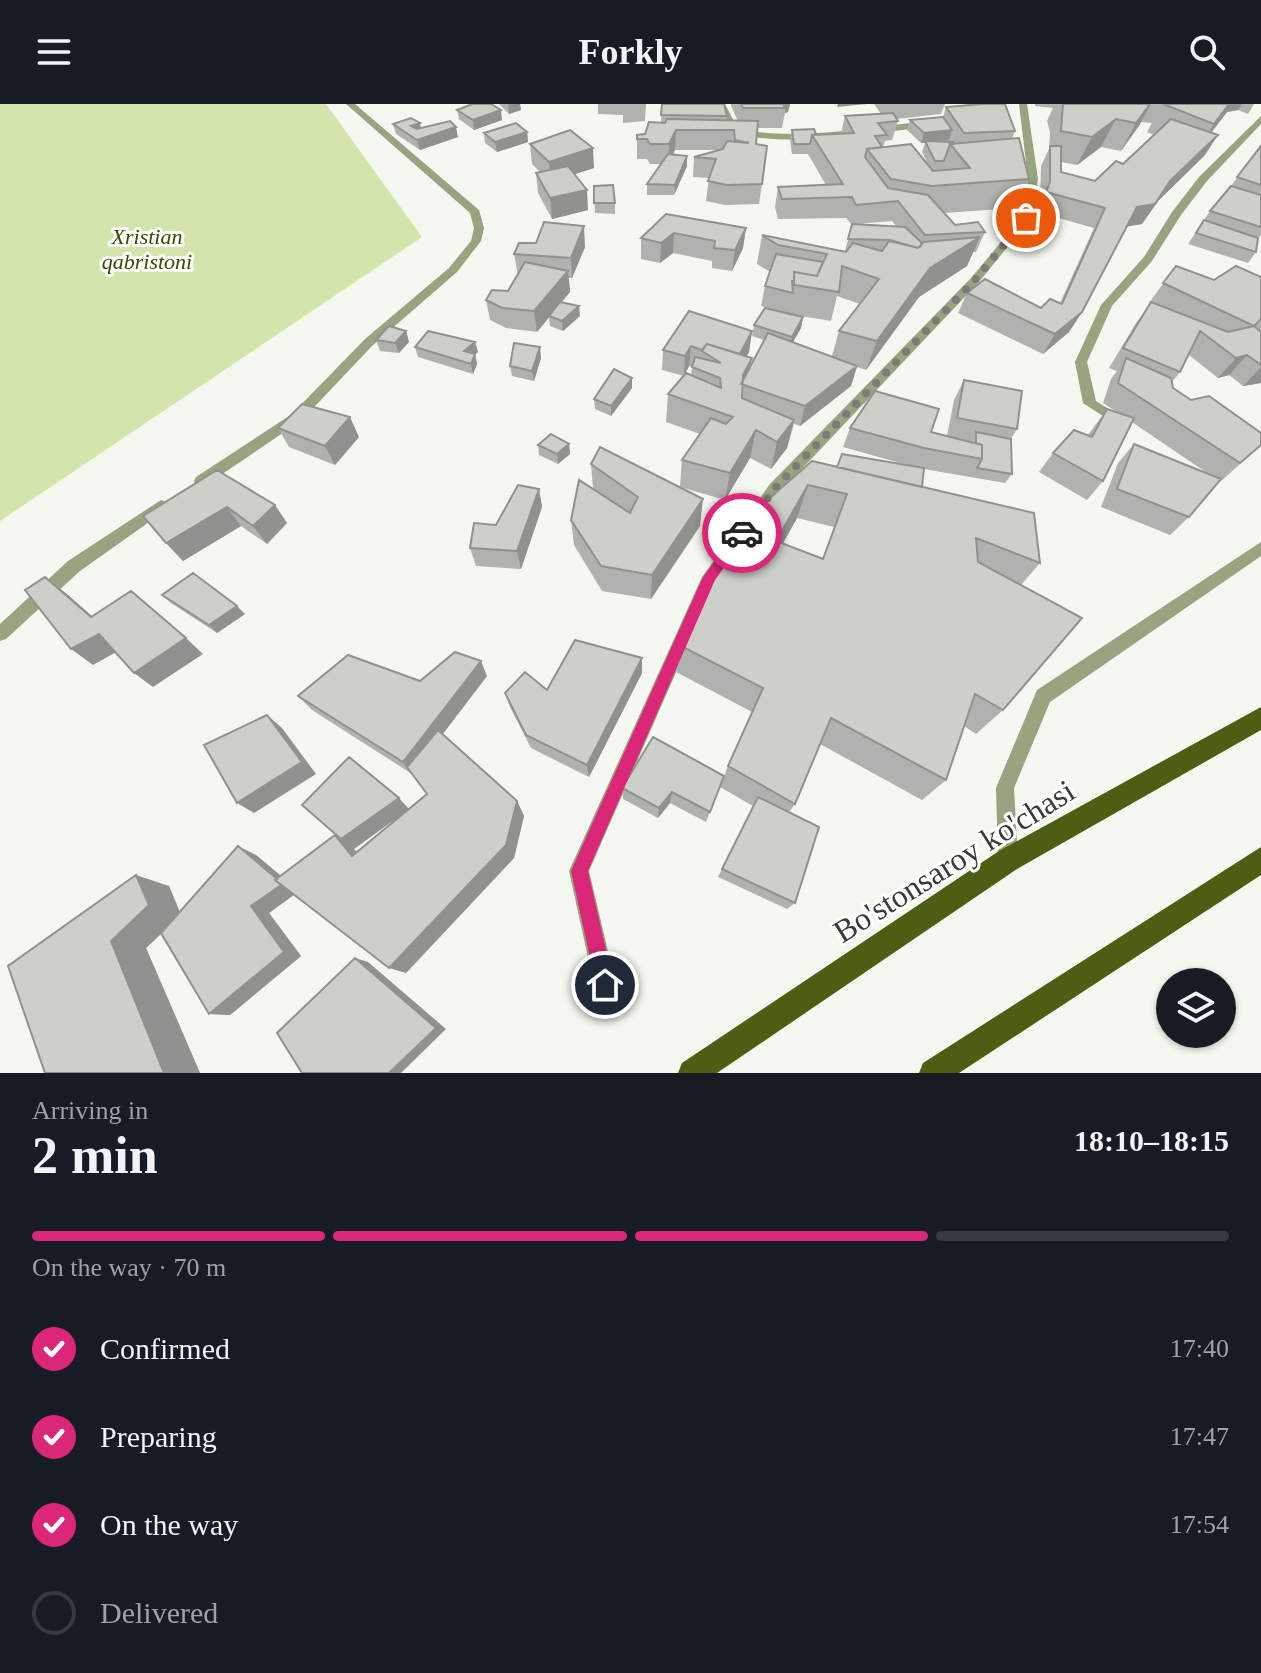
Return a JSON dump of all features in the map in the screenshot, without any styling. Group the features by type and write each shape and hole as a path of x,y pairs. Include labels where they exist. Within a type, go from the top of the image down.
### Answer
{"main road":[{"name":"Bo'stonsaroy ko'chasi","path":"692,1073 1008,860 1261,718"},
{"path":"933,1073 1261,860"}],"street":[{"path":"0,634 74,566 297,417 369,342 453,270 476,241 479,228 475,212 350,104"},
{"path":"721,104 734,131 751,136 793,136 946,123"},
{"path":"605,985 579,871 710,577 775,488 975,280 1026,218 1033,179 1019,113"},
{"path":"1111,415 1090,403 1081,362 1107,305 1148,259 1176,214 1203,179 1261,119"},
{"path":"1008,860 1005,788 1043,696 1261,548"}],"green space":[{"name":"Xristian qabristoni","path":"0,104 326,104 422,237 0,521"}],"building":[{"path":"472,104 491,104 501,110 473,120 457,110"},
{"path":"662,104 724,104 727,116 661,115"},
{"path":"741,104 783,104 785,108 743,108"},
{"path":"1005,104 1015,131 964,133 946,107"},
{"path":"1063,104 1150,104 1136,123 1116,119 1092,137 1061,131"},
{"path":"1163,104 1229,104 1214,124"},
{"path":"893,113 898,121 878,123 887,135 875,136 882,147 867,149 865,157 888,188 928,195 955,225 978,222 985,232 925,235 898,201 856,205 852,197 782,199 778,187 843,184 812,135 854,133 845,116"},
{"path":"943,117 952,130 924,133 910,120"},
{"path":"411,118 420,123 411,126 417,129 450,121 456,127 417,140 393,124"},
{"path":"667,119 758,121 756,144 767,146 762,184 727,185 708,181 716,159 694,157 723,149 727,141 749,143 735,140 734,130 676,130 669,144 650,144 647,139 637,139 637,135 645,134 649,122 665,123"},
{"path":"1171,119 1218,135 1170,181 1155,204 1137,207 1082,312 1055,334 967,293 985,279 1041,308 1050,299 1062,304 1105,208 1046,192 1050,182 1050,146 1061,146 1061,172 1095,181 1116,161 1123,164"},
{"path":"516,123 527,132 495,142 484,133"},
{"path":"814,129 816,134 812,135 810,144 794,144 792,130"},
{"path":"570,130 593,148 549,162 530,144"},
{"path":"1019,138 1029,179 932,186 891,179 867,149 911,144 933,171 970,168 950,144"},
{"path":"925,141 954,144 950,144 944,161 935,161"},
{"path":"1261,146 1261,185 1237,177"},
{"path":"668,154 687,156 675,185 647,184"},
{"path":"568,166 587,190 550,198 536,173"},
{"path":"613,185 615,203 594,203 594,186"},
{"path":"1231,186 1261,195 1261,227 1210,211"},
{"path":"666,214 746,228 735,250 714,248 715,241 674,233 661,243 641,238"},
{"path":"1204,220 1258,238 1256,252 1196,233"},
{"path":"544,222 584,226 571,258 514,254 519,243 536,243"},
{"path":"852,224 905,227 921,242 921,246 918,248 890,240 848,239"},
{"path":"762,235 846,252 853,243 882,251 889,241 918,248 924,242 980,237 930,268 877,341 839,331 879,279 842,266 839,292 794,285 794,272 817,276 827,254 778,245"},
{"path":"776,254 823,262 817,276 794,272 793,293 765,286"},
{"path":"525,262 568,271 534,311 502,308 486,300 492,290 508,291"},
{"path":"1176,266 1214,280 1236,266 1261,277 1261,319 1254,326 1163,283"},
{"path":"560,302 579,306 562,321 549,316"},
{"path":"1151,302 1228,332 1254,326 1261,332 1261,365 1247,355 1236,358 1200,331 1180,372 1123,348"},
{"path":"765,308 803,317 792,337 754,325"},
{"path":"689,311 752,331 740,354 707,344 702,350 691,346 685,356 663,350"},
{"path":"389,326 406,331 395,343 376,340"},
{"path":"428,331 475,342 464,351 475,354 471,364 415,347"},
{"path":"768,333 857,366 805,406 741,384"},
{"path":"514,343 540,347 532,371 510,366"},
{"path":"707,344 752,358 743,375 742,398 794,420 777,442 756,430 730,473 682,460 711,418 726,424 733,417 668,394 686,373 721,388 720,378 692,367 695,357 721,363 702,351"},
{"path":"1126,358 1171,378 1173,388 1191,400 1209,396 1261,433 1261,445 1240,463 1118,383"},
{"path":"614,369 632,378 611,406 594,399"},
{"path":"964,380 1022,391 1017,429 957,418"},
{"path":"875,391 939,409 931,432 982,445 982,459 924,448 850,428"},
{"path":"302,404 350,417 325,446 278,428"},
{"path":"1107,409 1134,418 1103,481 1053,453 1074,430 1092,437"},
{"path":"976,432 1011,439 1012,474 977,468 982,459 982,445 976,443"},
{"path":"551,434 569,444 557,454 538,445"},
{"path":"1134,444 1221,479 1189,517 1117,489"},
{"path":"600,447 703,499 652,575 601,566 571,520 579,480 630,513 638,497 591,464"},
{"path":"842,454 924,468 922,487 837,467"},
{"path":"812,461 1034,513 1040,563 976,538 978,562 1082,618 1003,710 975,694 946,780 831,718 795,804 728,766 763,688 679,645 738,526","holes":["808,485 847,494 823,559 776,541"]},
{"path":"217,470 275,505 253,526 227,507 166,543 143,516"},
{"path":"518,485 539,489 517,551 470,548 474,523 496,525"},
{"path":"193,573 237,606 209,625 162,595"},
{"path":"45,577 91,617 131,591 186,638 134,673 99,634 71,649 25,590"},
{"path":"575,640 642,658 587,765 526,735 505,693 525,672 547,690"},
{"path":"455,652 481,661 403,762 298,696 348,655 420,681"},
{"path":"267,715 302,762 237,803 204,745"},
{"path":"438,730 517,801 506,845 389,968 275,880 335,835 352,856 427,794 407,767"},
{"path":"653,737 724,776 710,812 672,792 659,808 622,788"},
{"path":"349,757 399,798 341,839 302,805"},
{"path":"758,797 819,827 795,903 722,869"},
{"path":"238,846 281,885 251,906 284,952 209,1014 161,933"},
{"path":"136,875 149,905 111,941 164,1073 45,1073 8,966"},
{"path":"355,958 436,1028 389,1073 302,1073 277,1033"}],"way so far":[{"path":"742,533 775,488 975,280 1026,218"}],"route":[{"path":"605,985 579,871 710,577 742,533"}]}
